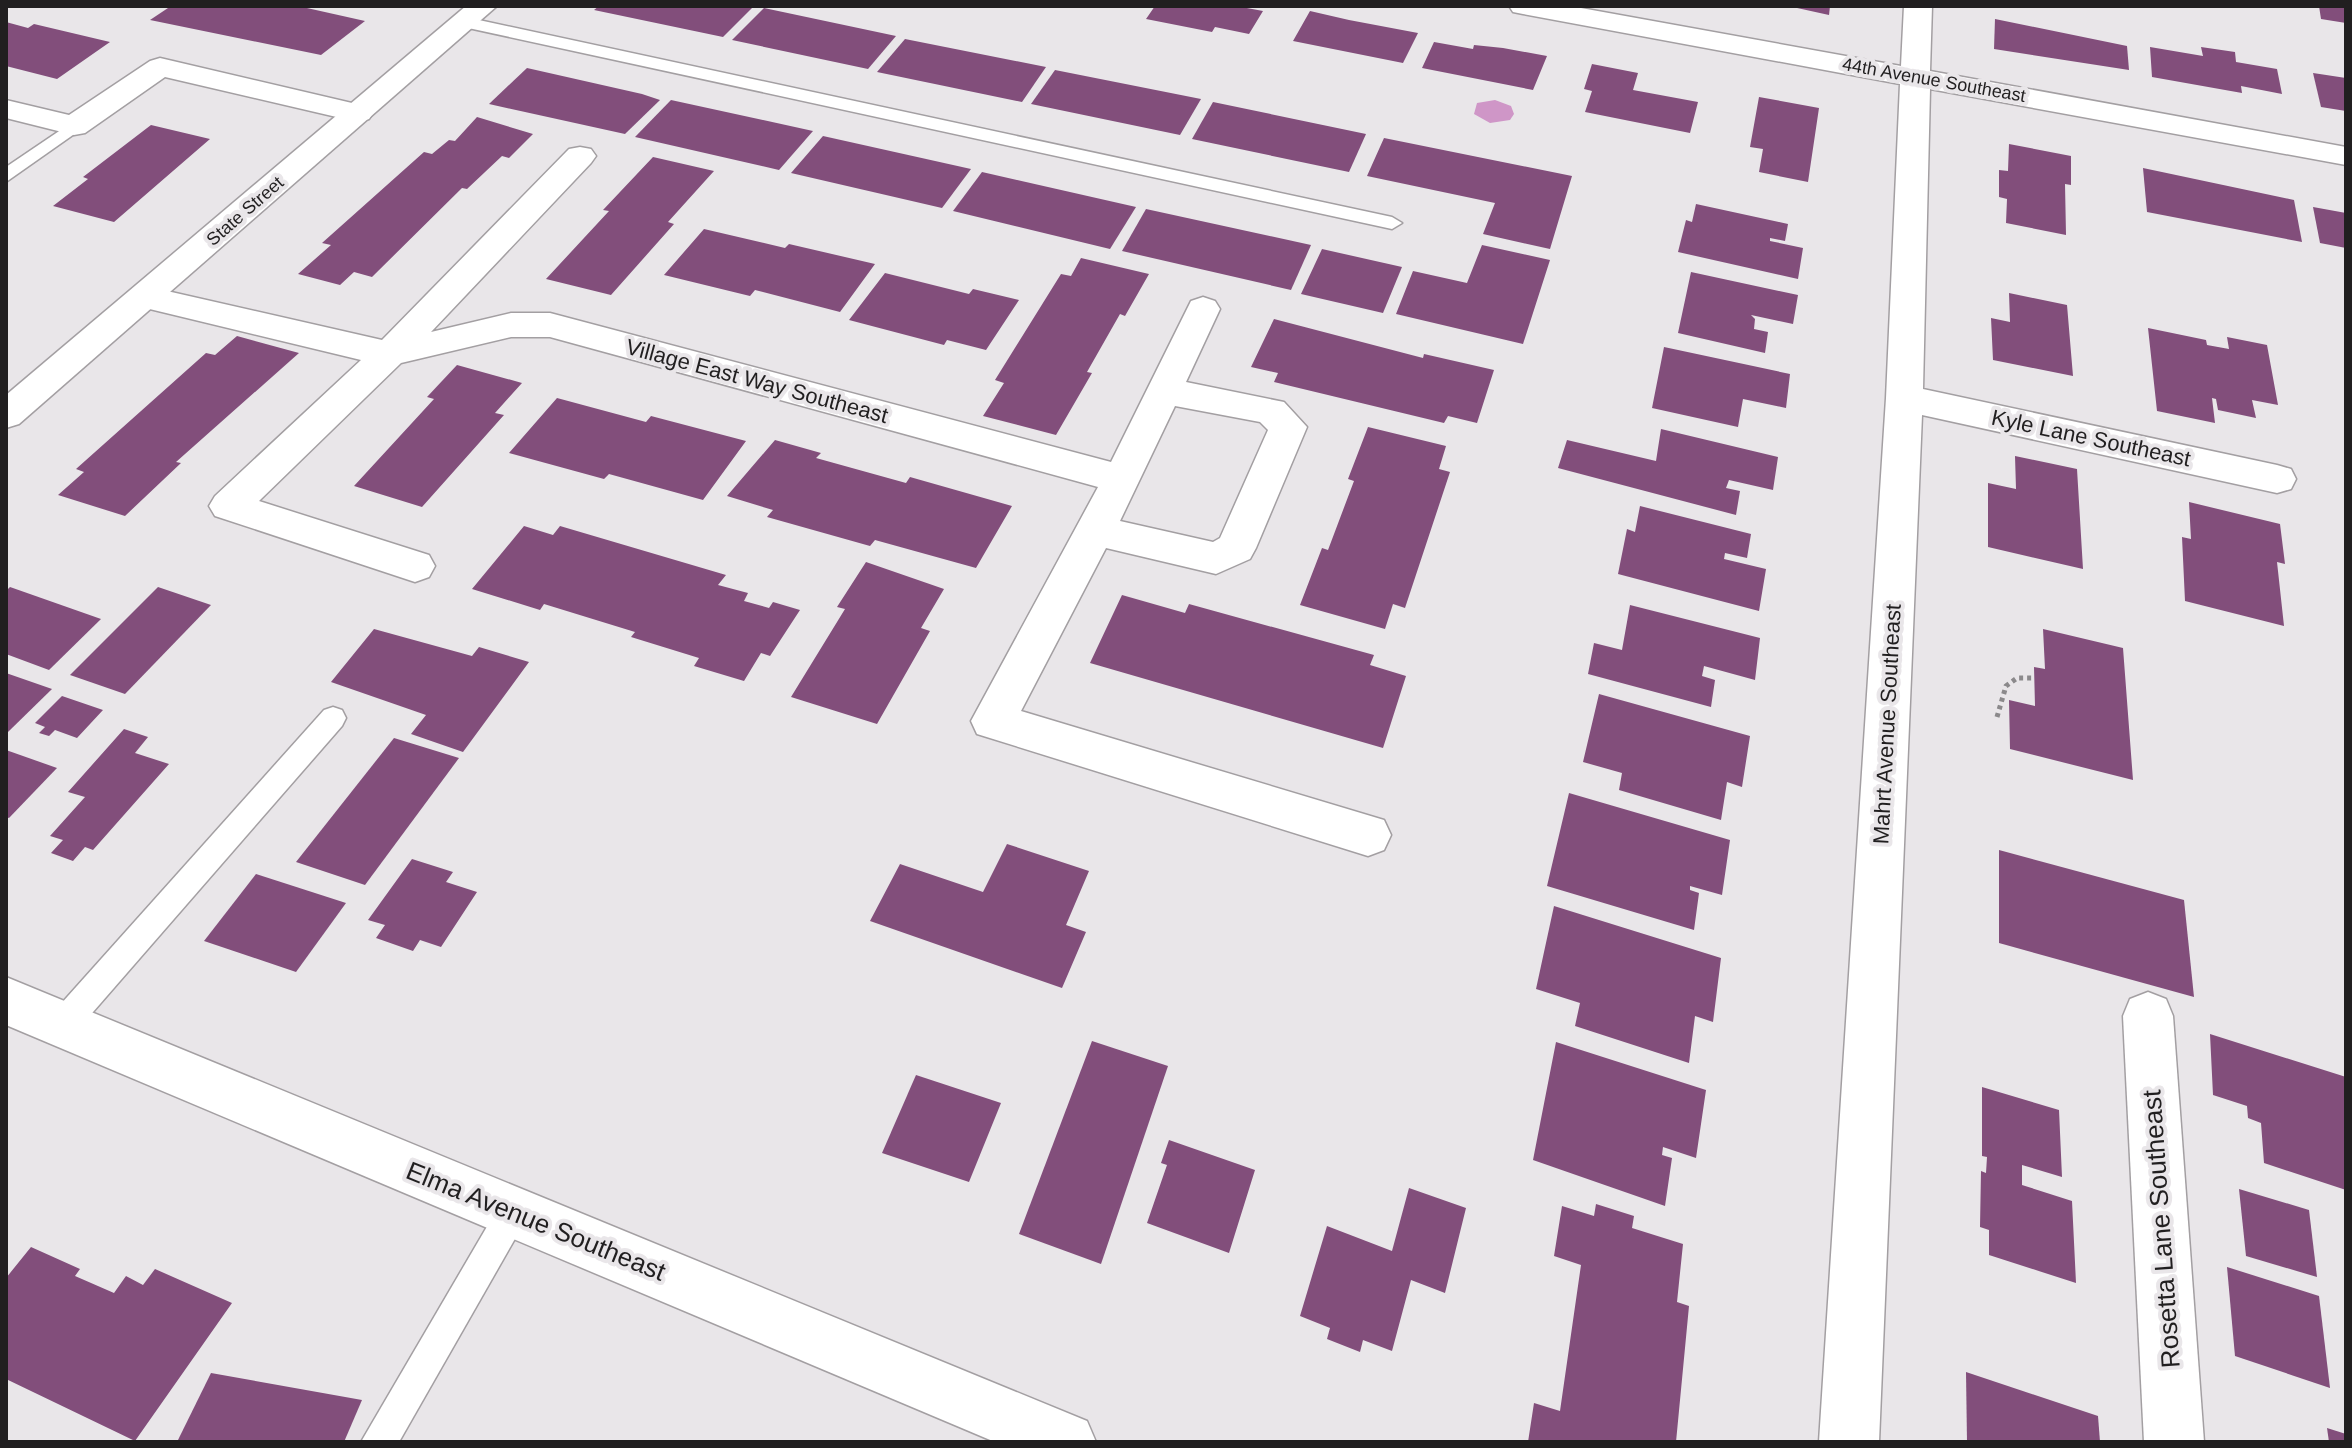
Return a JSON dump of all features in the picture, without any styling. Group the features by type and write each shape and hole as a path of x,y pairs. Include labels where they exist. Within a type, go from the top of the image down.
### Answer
{"street":[{"name":"44th Avenue Southeast","path":"1523,6 2346,156"},
{"name":"Mahrt Avenue Southeast","path":"1849,1442 1904,398 1918,6"},
{"name":"State Street","path":"6,415 474,14"},
{"path":"6,109 74,126 160,67 358,113"},
{"path":"415,566 229,506 389,354 580,156"},
{"name":"Village East Way Southeast","path":"145,297 389,354 511,325 550,325 1122,479"},
{"path":"1203,309 1122,479 993,721 1368,835"},
{"path":"1095,530 1216,558 1236,548 1288,427 1271,411 1164,391"},
{"name":"Kyle Lane Southeast","path":"1904,398 2277,479"},
{"name":"Elma Avenue Southeast","path":"6,1001 1066,1442"},
{"name":"Rosetta Lane Southeast","path":"2148,1016 2174,1442"}],"lane":[{"path":"474,14 1392,223"},
{"path":"6,176 74,126"},
{"path":"62,1025 333,718"},
{"path":"379,1442 513,1212"}],"path":[{"path":"1997,717 1998,700 2010,679 2019,675 2035,678"}],"shaded area":[{"path":"1495,100 1511,106 1514,114 1510,120 1490,123 1474,114 1477,103"}],"building":[{"path":"171,6 298,6 365,21 321,55 150,20"},
{"path":"599,6 753,7 723,37 594,10"},
{"path":"1155,6 1236,6 1263,11 1249,34 1215,27 1212,32 1146,19"},
{"path":"1788,6 1830,6 1829,15"},
{"path":"2319,6 2346,6 2346,23 2321,19"},
{"path":"764,8 896,36 868,69 732,40"},
{"path":"1310,11 1418,33 1403,63 1293,41"},
{"path":"1995,19 2127,46 2129,70 1994,49"},
{"path":"6,22 28,28 34,24 110,42 57,79 6,66"},
{"path":"905,39 1046,67 1022,102 877,72"},
{"path":"1434,42 1473,49 1474,45 1503,48 1547,56 1533,90 1422,68"},
{"path":"2150,47 2203,56 2201,47 2235,52 2236,62 2277,69 2282,94 2241,86 2242,93 2152,77"},
{"path":"1592,64 1638,73 1633,90 1698,102 1690,133 1585,112 1592,91 1584,89"},
{"path":"527,68 660,100 625,134 489,104"},
{"path":"1055,70 1201,99 1180,135 1031,104"},
{"path":"2313,73 2346,78 2346,111 2321,107"},
{"path":"1759,97 1819,108 1808,182 1759,172 1763,149 1750,147"},
{"path":"671,100 813,131 779,170 635,137"},
{"path":"1213,102 1366,134 1349,172 1192,139"},
{"path":"477,117 533,134 509,158 502,156 467,189 462,188 372,277 354,272 340,285 298,274 331,245 322,243 424,152 432,154 449,140 455,141"},
{"path":"151,125 210,139 114,222 53,206 88,179 83,177"},
{"path":"823,136 971,169 942,208 791,173"},
{"path":"1384,138 1572,176 1550,249 1483,234 1495,203 1367,176"},
{"path":"2009,144 2071,156 2071,185 2065,184 2066,235 2006,223 2007,199 1999,197 1999,170 2008,171"},
{"path":"653,157 714,171 668,222 674,224 611,295 546,279 609,211 603,210"},
{"path":"2143,168 2294,200 2302,242 2147,212"},
{"path":"982,172 1136,207 1110,249 953,211"},
{"path":"1696,204 1788,224 1785,241 1770,238 1770,241 1803,248 1798,279 1678,252 1686,220 1692,222"},
{"path":"2313,207 2346,213 2346,248 2320,243"},
{"path":"1146,209 1311,245 1291,290 1122,251"},
{"path":"704,229 875,264 840,312 755,290 750,296 664,275"},
{"path":"1482,245 1550,260 1523,344 1396,314 1413,271 1467,283"},
{"path":"1322,249 1402,267 1383,313 1301,294"},
{"path":"1081,258 1149,274 1125,316 1120,314 1087,372 1092,373 1056,435 983,416 1004,383 995,380 1061,274 1071,276"},
{"path":"1691,272 1798,295 1793,324 1751,315 1755,319 1754,329 1768,332 1765,353 1678,333"},
{"path":"885,273 969,294 973,289 1019,300 986,350 947,340 944,345 849,320"},
{"path":"2009,293 2067,305 2073,376 1993,360 1991,318 2010,322"},
{"path":"1274,319 1423,358 1424,354 1494,370 1477,423 1448,416 1444,423 1274,382 1278,373 1251,367"},
{"path":"2148,328 2206,340 2207,345 2229,349 2227,337 2267,345 2278,405 2252,400 2256,418 2218,410 2216,399 2212,398 2215,423 2157,411"},
{"path":"237,336 299,353 176,462 181,463 125,516 58,495 84,472 76,469 206,353 215,355"},
{"path":"1664,347 1790,374 1786,408 1743,399 1738,427 1652,408"},
{"path":"457,365 522,383 495,413 504,415 422,507 354,486 434,399 427,397"},
{"path":"557,398 646,422 651,416 746,441 703,500 609,474 604,479 509,453"},
{"path":"1368,427 1446,446 1439,469 1450,472 1405,608 1393,604 1385,629 1300,605 1322,548 1328,550 1354,481 1348,479"},
{"path":"1661,429 1778,457 1773,490 1729,480 1726,488 1740,491 1736,515 1558,468 1567,440 1656,461"},
{"path":"775,440 821,453 816,458 906,483 910,477 1012,506 976,568 875,540 870,546 767,517 773,510 727,496"},
{"path":"2015,456 2077,469 2083,569 1988,547 1988,483 2016,489"},
{"path":"2189,502 2280,524 2285,564 2277,562 2284,626 2185,601 2182,537 2191,539"},
{"path":"1640,506 1751,534 1747,558 1725,553 1724,559 1766,569 1759,611 1618,574 1627,529 1635,532"},
{"path":"524,526 553,535 560,526 726,575 718,585 748,593 744,601 769,608 773,602 800,610 770,656 761,653 744,681 694,666 699,658 631,637 635,632 544,604 540,610 472,589"},
{"path":"866,562 944,589 921,628 930,631 877,724 791,697 845,609 837,607"},
{"path":"10,587 101,619 49,670 6,654 6,591"},
{"path":"158,587 211,605 125,694 70,675"},
{"path":"1122,595 1185,613 1189,604 1374,655 1370,665 1406,676 1383,748 1090,663"},
{"path":"1630,605 1760,638 1755,680 1704,666 1702,676 1715,680 1711,707 1588,674 1594,643 1622,650"},
{"path":"374,629 472,656 479,647 529,662 463,752 411,734 426,715 331,682"},
{"path":"2043,629 2123,648 2133,780 2010,749 2009,700 2035,706 2034,667 2045,669"},
{"path":"6,673 52,689 8,732 6,732"},
{"path":"1599,694 1750,736 1742,787 1727,782 1721,820 1619,790 1622,773 1583,762"},
{"path":"62,696 103,710 77,738 55,730 49,736 39,733 45,727 35,723"},
{"path":"124,729 148,737 135,753 169,764 93,850 85,847 73,861 51,853 63,840 50,836 85,797 68,792"},
{"path":"394,738 459,758 365,885 296,862"},
{"path":"6,750 57,768 9,818 6,817"},
{"path":"1569,793 1730,840 1722,895 1690,886 1690,890 1699,893 1694,930 1547,886"},
{"path":"1007,844 1089,871 1066,925 1086,932 1062,988 870,921 900,864 983,892"},
{"path":"1999,850 2184,900 2194,997 1999,943"},
{"path":"412,859 453,872 446,882 477,892 441,947 420,940 413,951 376,938 385,925 368,920"},
{"path":"256,874 346,903 296,972 204,941"},
{"path":"1554,906 1721,958 1713,1022 1695,1016 1689,1063 1575,1026 1580,1003 1536,989"},
{"path":"2210,1034 2346,1077 2346,1190 2264,1163 2261,1123 2248,1118 2247,1106 2213,1095"},
{"path":"1092,1041 1168,1066 1101,1264 1019,1234"},
{"path":"1556,1042 1706,1090 1696,1158 1663,1147 1662,1155 1672,1158 1665,1206 1533,1160"},
{"path":"916,1075 1001,1103 969,1182 882,1153"},
{"path":"1982,1087 2059,1110 2062,1177 2022,1165 2022,1185 2072,1201 2076,1283 1989,1255 1989,1230 1980,1227 1981,1171 1986,1173 1987,1157 1982,1156"},
{"path":"1169,1140 1255,1170 1229,1253 1147,1223 1167,1165 1161,1163"},
{"path":"1409,1188 1466,1208 1445,1293 1411,1280 1392,1351 1363,1340 1360,1352 1327,1339 1330,1328 1300,1316 1327,1226 1392,1251"},
{"path":"2239,1189 2309,1210 2317,1277 2246,1256"},
{"path":"1596,1204 1634,1216 1632,1228 1683,1244 1677,1302 1689,1306 1676,1442 1528,1442 1534,1403 1560,1411 1581,1265 1554,1256 1562,1206 1594,1216"},
{"path":"31,1247 80,1269 75,1276 114,1293 126,1276 143,1285 155,1269 232,1303 135,1441 6,1379 6,1278"},
{"path":"2227,1267 2319,1296 2330,1388 2235,1356"},
{"path":"1966,1372 2098,1416 2100,1442 1967,1442"},
{"path":"211,1373 362,1400 344,1442 177,1442"},
{"path":"2327,1428 2346,1434 2346,1442 2329,1442"}]}
